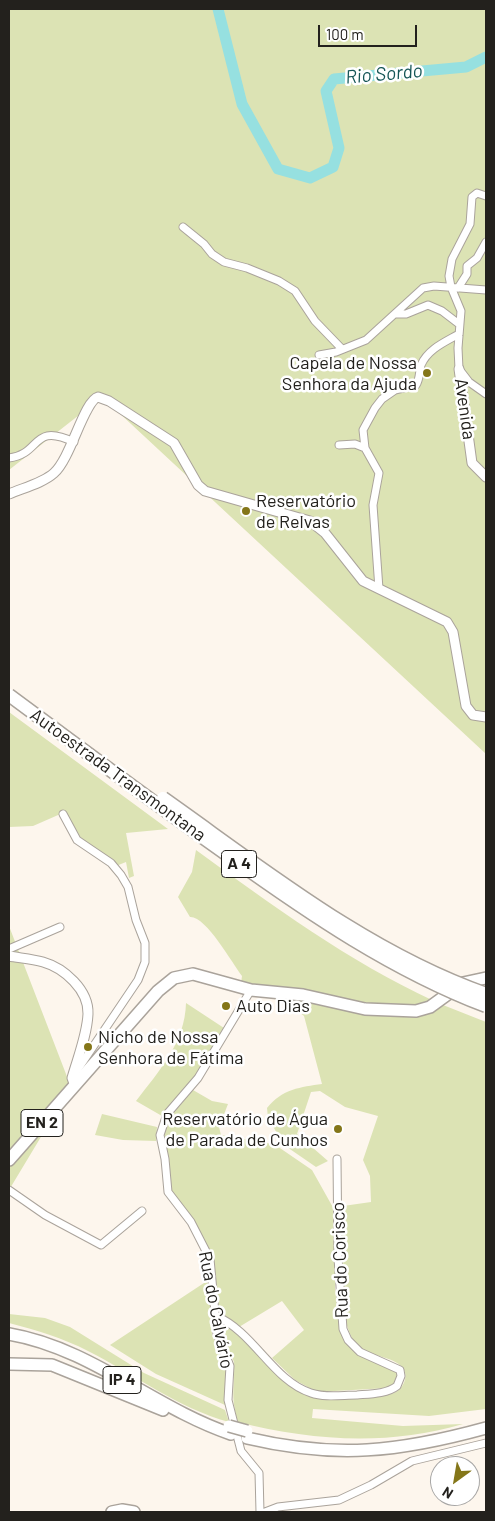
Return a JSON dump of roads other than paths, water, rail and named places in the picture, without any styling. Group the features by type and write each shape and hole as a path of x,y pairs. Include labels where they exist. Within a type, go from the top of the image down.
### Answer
{"highway":[{"name":"Autoestrada Transmontana","path":"9,685 112,762 342,922 422,967 486,994"},
{"name":"Autoestrada Transmontana","path":"9,695 211,844 327,924 423,979 486,1006"}],"main road":[{"name":"EN 2","path":"9,1160 73,1082 158,991 174,978 183,975 199,975 251,990 303,995 365,1009 416,1011 435,1004 463,984 484,979"},
{"name":"IP 4","path":"9,1333 71,1353 199,1421 303,1448 373,1450 424,1445 486,1428"},
{"name":"IP 4","path":"9,1333 63,1346 230,1430"},
{"path":"9,1364 52,1364 155,1407 199,1421"},
{"name":"IP 4","path":"247,1435 304,1444 349,1445 449,1433 486,1423"},
{"path":"112,1512 132,1512"}],"street":[{"path":"454,288 451,262 470,224 472,197 476,193 486,196"},
{"path":"183,227 204,244 212,254 224,262 248,268 295,291 315,321 342,349"},
{"path":"454,288 467,274 468,266 475,260 486,242"},
{"path":"319,355 366,340 396,314 421,288 439,287 486,290"},
{"name":"Avenida","path":"454,288 461,311 459,369 472,464 486,478"},
{"path":"396,314 406,314 430,306 445,313 460,324"},
{"path":"379,589 373,506 379,474 365,448 363,430 378,402 395,390 416,385 421,366 427,356 435,347 459,334"},
{"path":"459,369 470,383 486,394"},
{"path":"9,494 55,472 74,442 90,401 98,397 109,400 174,443 198,485 205,492 310,521 325,533 360,578 449,624 453,632 466,706 473,715 486,718"},
{"path":"9,458 21,454 49,434 57,434 74,442"},
{"path":"339,445 356,444 365,448"},
{"path":"62,814 77,840 107,860 121,875 129,891 146,947 145,962 138,980 73,1082"},
{"path":"9,949 60,927"},
{"path":"9,956 41,961 54,966 69,977 82,994 88,1006 88,1020 73,1082"},
{"name":"Rua do Calvário","path":"251,990 198,1078 167,1114 160,1133 168,1192 191,1222 210,1259 218,1338 230,1362 228,1400 238,1445 242,1454 259,1473 260,1512"},
{"name":"Rua do Corisco","path":"216,1316 239,1329 289,1380 306,1391 325,1396 362,1394 385,1392 397,1386 401,1376 400,1370 360,1352 348,1340 341,1324 337,1159"},
{"path":"9,1190 45,1215 101,1245 142,1211"},
{"path":"265,1512 278,1507 339,1500 371,1485 412,1461 486,1443"}],"waterway":[{"name":"Rio Sordo","path":"218,9 242,104 278,169 310,178 333,167 339,148 326,91 334,79 466,67 486,57"}],"place":[{"name":"Capela de Nossa Senhora da Ajuda","path":"427,373"},
{"name":"Reservatório de Relvas","path":"246,511"},
{"name":"Auto Dias","path":"226,1006"},
{"name":"Nicho de Nossa Senhora de Fátima","path":"88,1047"},
{"name":"Reservatório de Água de Parada de Cunhos","path":"338,1129"}]}
